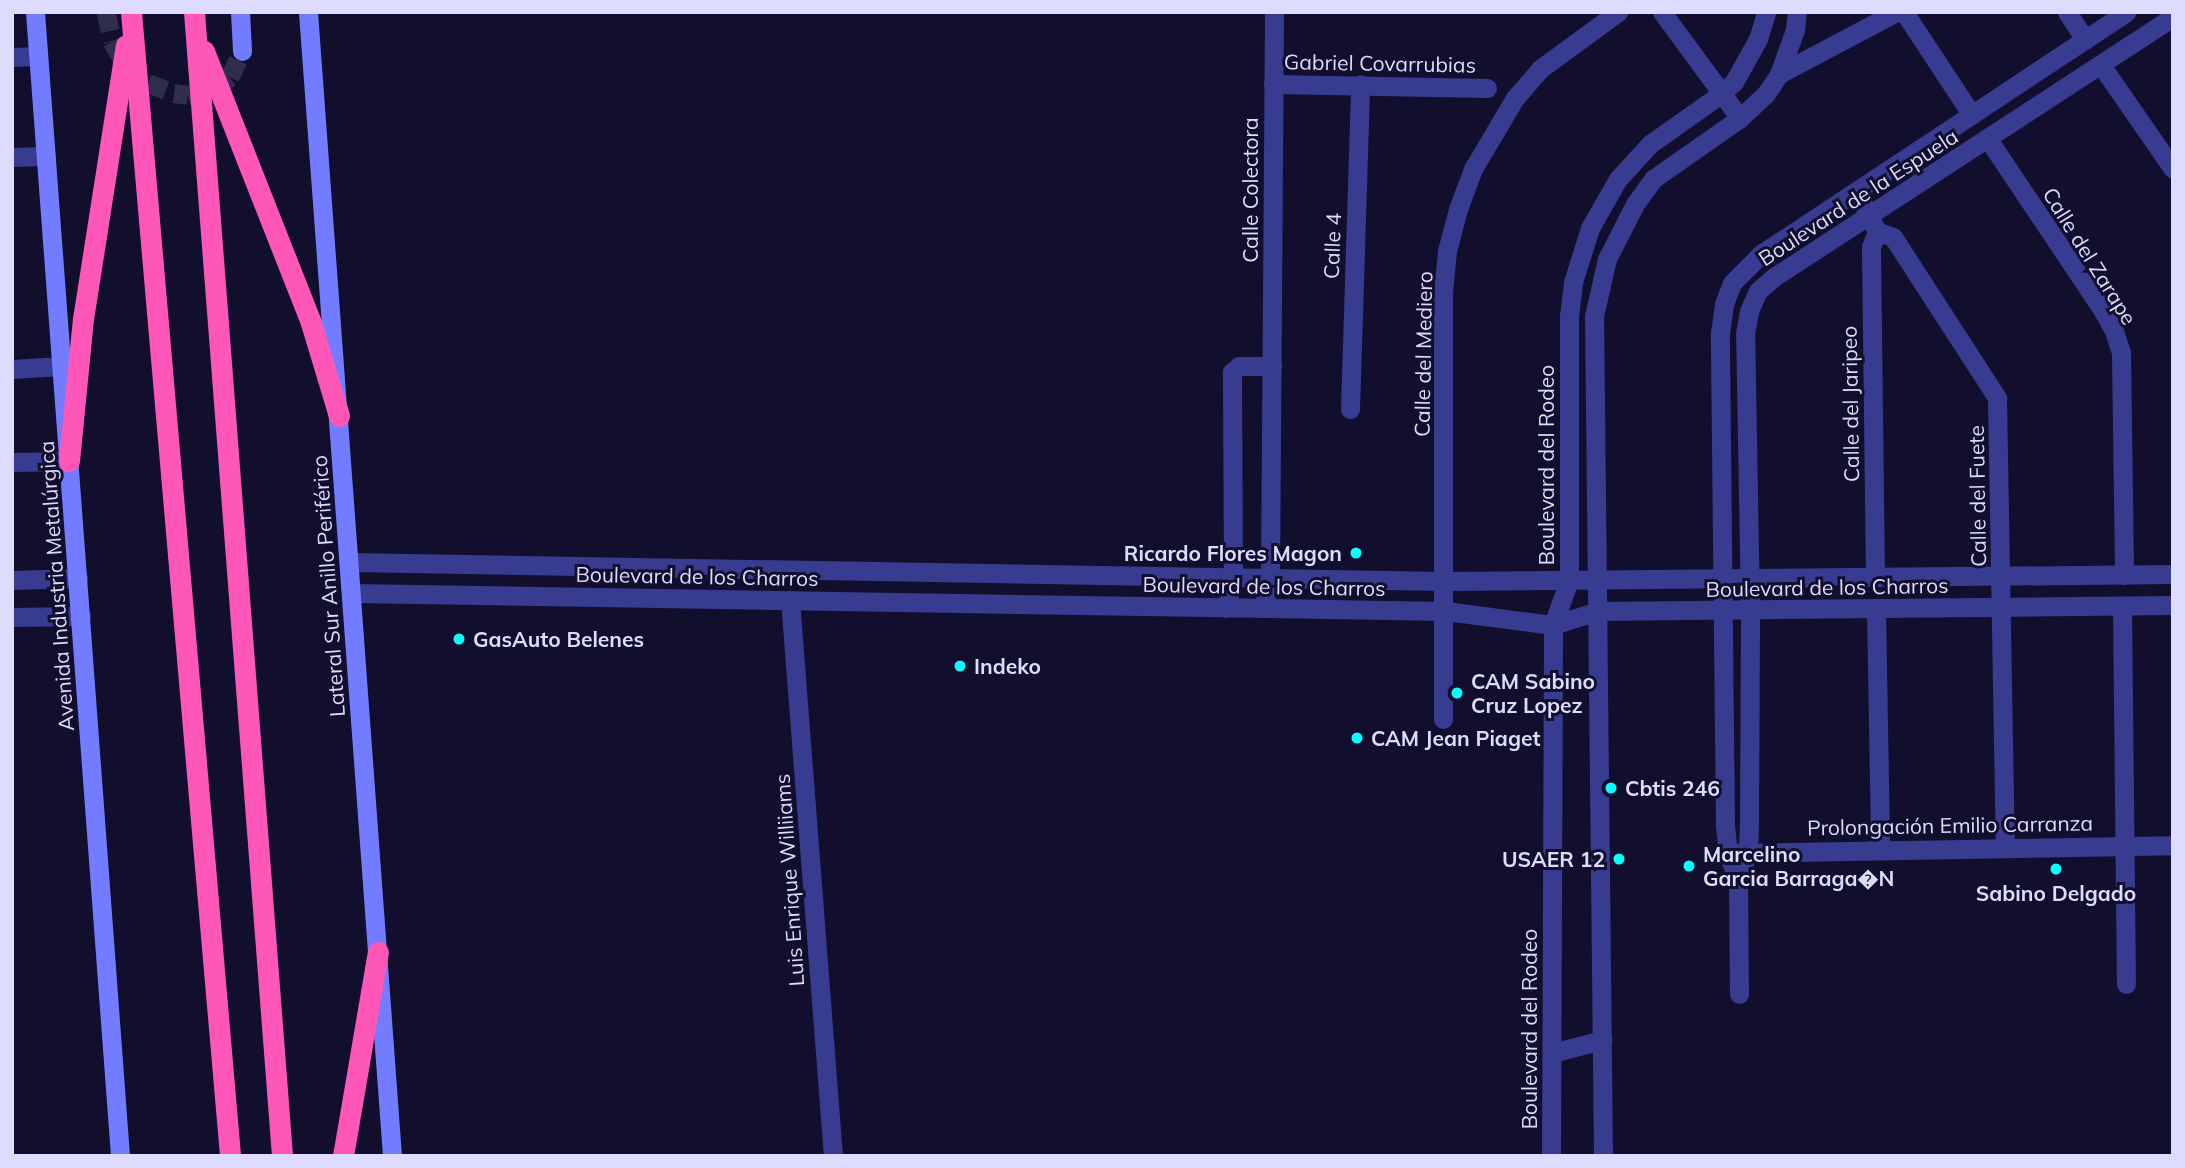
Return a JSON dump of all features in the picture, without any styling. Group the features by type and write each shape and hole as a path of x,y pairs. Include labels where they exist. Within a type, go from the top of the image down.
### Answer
{"highway":[{"path":"69,461 83,319 131,12"},
{"path":"131,12 230,1156"},
{"path":"194,19 311,323 339,416"},
{"path":"194,19 282,1156"},
{"path":"343,1156 378,952"}],"main road":[{"name":"Avenida Industria Metalúrgica","path":"35,12 120,1156"},
{"path":"240,12 242,51"},
{"name":"Lateral Sur Anillo Periférico","path":"308,12 392,1156"}],"street":[{"name":"Calle del Mediero","path":"1443,719 1446,581 1443,292 1447,251 1458,209 1473,169 1515,98 1540,69 1618,12"},
{"path":"1662,12 1740,118"},
{"name":"Boulevard del Rodeo","path":"1551,1156 1553,625 1569,580 1569,316 1580,253 1604,200 1634,160 1650,144 1722,93 1744,68 1766,12"},
{"path":"1603,1156 1594,316 1607,259 1634,204 1653,179 1740,118 1765,95 1779,74 1795,30 1797,12"},
{"path":"1779,74 1896,12"},
{"path":"1904,12 1972,115"},
{"path":"2067,12 2085,40"},
{"name":"Boulevard de la Espuela","path":"1738,880 1728,853 1720,333 1724,304 1732,283 1743,269 2126,12"},
{"name":"Calle Colectora","path":"1262,608 1270,578 1274,15"},
{"name":"Boulevard de la Espuela","path":"1738,880 1748,851 1750,610 1745,334 1749,311 1758,291 1774,277 1873,223 1988,139 2173,17"},
{"path":"12,57 38,56"},
{"path":"2101,65 2173,169"},
{"name":"Gabriel Covarrubias","path":"1273,84 1487,88"},
{"name":"Calle 4","path":"1350,409 1360,84"},
{"name":"Calle del Zarape","path":"1988,139 2114,331 2121,354 2124,575"},
{"path":"12,157 46,156"},
{"name":"Calle del Fuete","path":"1856,192 1873,223 1893,237 1997,398 2005,847"},
{"name":"Calle del Jaripeo","path":"1873,223 1871,247 1875,578"},
{"path":"12,369 62,366"},
{"path":"1226,608 1233,578 1232,372 1239,366 1272,366"},
{"path":"12,462 69,461"},
{"name":"Boulevard de los Charros","path":"349,562 1446,581 2173,574"},
{"path":"12,580 78,578"},
{"name":"Boulevard de los Charros","path":"352,593 1446,611 1553,625 1598,611 2173,606"},
{"name":"Luis Enrique Williiams","path":"790,600 833,1156"},
{"path":"2122,606 2126,984"},
{"path":"1876,609 1880,849"},
{"path":"12,617 81,616"},
{"name":"Prolongación Emilio Carranza","path":"1728,853 2173,845"},
{"path":"1738,880 1739,994"},
{"path":"1552,1054 1602,1040"}],"tunnel":[{"path":"106,12 112,41 126,65 148,83 174,93 188,95 215,89 230,77 242,51"}],"place":[{"name":"Ricardo Flores Magon","path":"1356,553"},
{"name":"GasAuto Belenes","path":"459,639"},
{"name":"Indeko","path":"960,666"},
{"name":"CAM Sabino Cruz Lopez","path":"1457,693"},
{"name":"CAM Jean Piaget","path":"1357,738"},
{"name":"Cbtis 246","path":"1611,788"},
{"name":"USAER 12","path":"1619,859"},
{"name":"Marcelino Garcia Barraga�N","path":"1689,866"},
{"name":"Sabino Delgado","path":"2056,869"}]}
